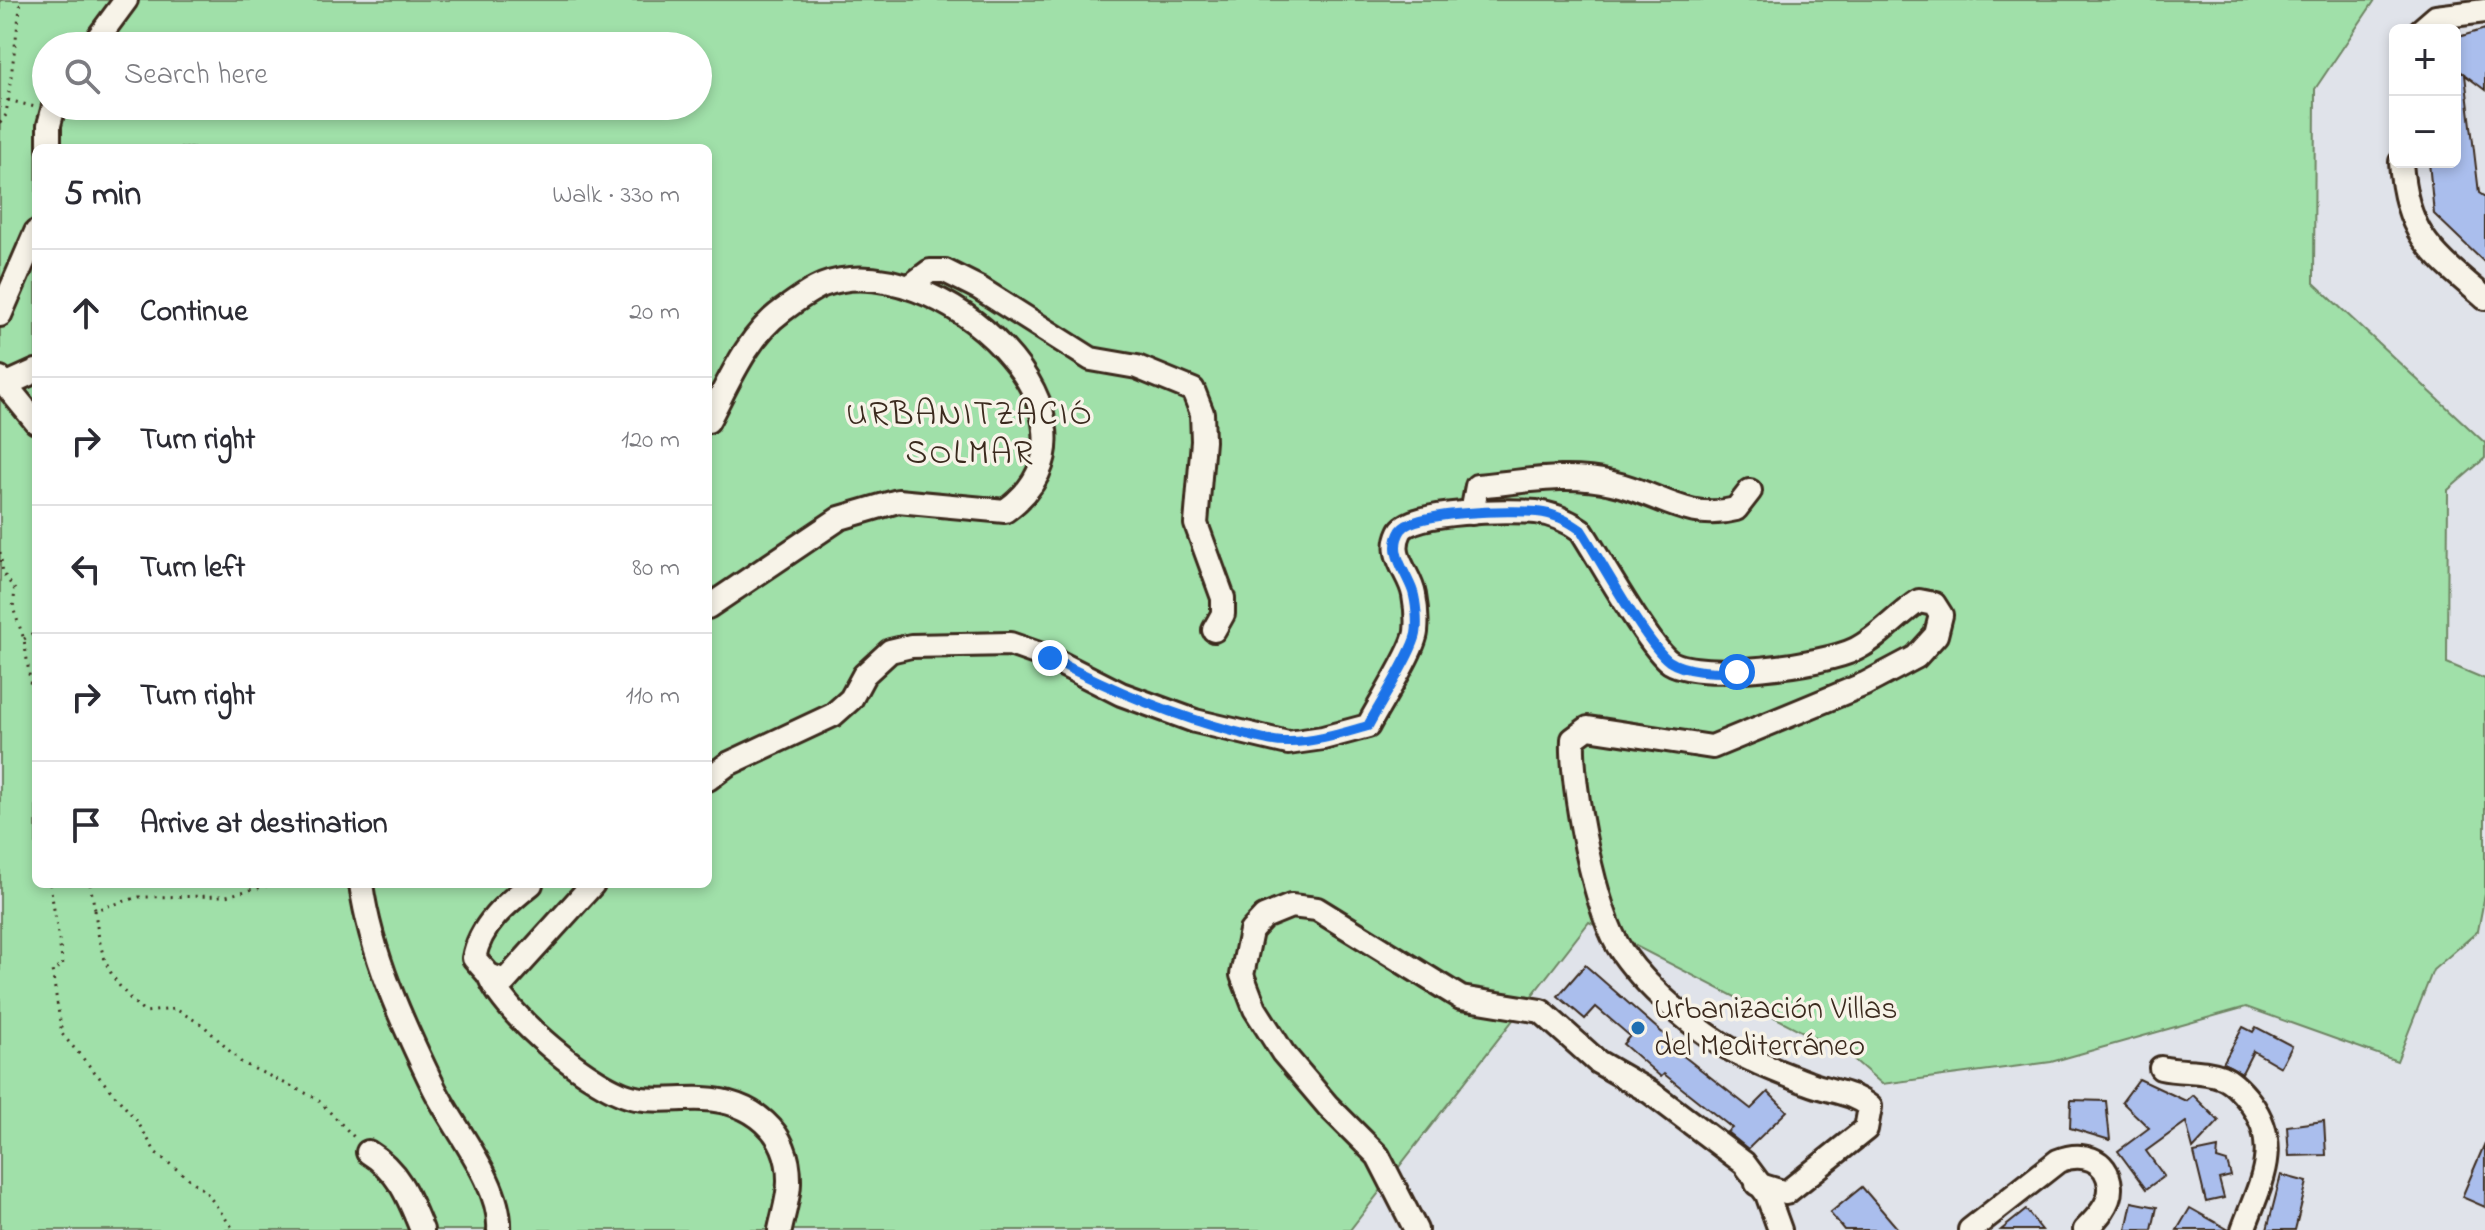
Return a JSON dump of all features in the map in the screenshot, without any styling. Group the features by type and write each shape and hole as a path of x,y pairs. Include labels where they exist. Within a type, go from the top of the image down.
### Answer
{"street":[{"path":"102,32 126,0"},
{"path":"2428,24 2436,17 2485,11"},
{"path":"49,144 52,120"},
{"path":"2402,168 2404,195 2418,232 2433,251 2485,298"},
{"path":"0,315 32,241"},
{"path":"910,286 930,271 945,271 979,288 1091,359 1137,367 1193,390 1202,413 1203,441 1196,524 1223,598 1223,614 1214,630"},
{"path":"712,414 747,349 780,312 824,285 862,280 910,286 956,307 972,320 1029,380 1044,415 1045,450 1038,473 1024,497 1005,511 898,501 840,518 712,604"},
{"path":"32,372 2,381 32,417"},
{"path":"1472,513 1477,486 1534,477 1614,483 1708,515 1736,509 1750,491"},
{"path":"712,776 728,764 833,715 851,699 864,675 890,651 911,646 1010,644 1050,658 1121,694 1195,721 1288,743 1368,726 1416,635 1414,593 1399,564 1395,543 1402,527 1414,520 1472,513 1537,512 1564,518 1581,530 1652,640 1670,661 1690,668 1737,672 1855,650 1919,601 1934,604 1941,615 1936,635 1916,657 1865,684 1712,747 1588,728 1573,739 1572,759 1593,874 1620,950 1650,984 1724,1047 1809,1084 1858,1097 1870,1107 1866,1129 1786,1193 1757,1184"},
{"path":"362,888 371,941 434,1088 488,1183 500,1213 499,1230"},
{"path":"527,888 489,922 477,942 474,958 489,975 506,1007 573,1065 633,1098 707,1099 746,1107 774,1127 784,1149 789,1182 780,1230"},
{"path":"489,975 505,981 589,888"},
{"path":"1416,1230 1378,1156 1328,1106 1283,1053 1255,1009 1242,975 1251,931 1264,917 1291,906 1317,909 1461,998 1541,1011 1598,1062 1650,1092 1744,1163 1767,1194 1780,1230"},
{"path":"2161,1068 2180,1073 2205,1072 2226,1078 2244,1094 2267,1131 2269,1157 2243,1230"},
{"path":"368,1152 385,1162 400,1180 422,1230"},
{"path":"1970,1230 2058,1161 2075,1154 2091,1158 2104,1170 2110,1188 2102,1213 2085,1230"}],"path":[{"path":"0,123 6,115 21,0"},
{"path":"8,100 32,105"},
{"path":"0,552 3,573 15,590 13,608 24,639 32,694"},
{"path":"24,639 32,634"},
{"path":"51,888 62,944 63,966 52,970 62,1034 137,1121 156,1153 206,1192 234,1230"},
{"path":"91,888 100,951 118,988 144,1012 175,1009 203,1025 242,1063 316,1098 368,1152"},
{"path":"95,910 139,897 226,896 257,888"}],"green space":[{"path":"0,0 2375,0 2315,89 2314,283 2485,443 2485,458 2448,490 2447,663 2485,679 2485,894 2478,931 2433,970 2397,1061 2246,1007 2051,1062 1882,1084 1850,1056 1589,922 1350,1230 0,1230"}],"building":[{"path":"2485,29 2485,90 2465,75 2479,193 2485,197 2485,263 2434,214 2430,168 2461,168 2461,36"},
{"path":"1585,965 1683,1051 1681,1054 1751,1109 1768,1092 1787,1111 1748,1149 1727,1132 1732,1128 1664,1074 1661,1077 1623,1044 1630,1036 1596,1007 1585,1019 1558,996"},
{"path":"2243,1027 2253,1032 2256,1027 2292,1046 2281,1067 2253,1051 2242,1073 2223,1063"},
{"path":"2139,1079 2186,1101 2193,1095 2219,1121 2193,1149 2186,1122 2146,1151 2164,1176 2146,1189 2118,1151 2149,1128 2122,1102"},
{"path":"2071,1100 2106,1101 2110,1140 2070,1128"},
{"path":"2324,1121 2326,1155 2289,1156 2287,1126"},
{"path":"2485,1143 2485,1207 2462,1197"},
{"path":"2218,1148 2217,1159 2227,1162 2231,1176 2219,1179 2224,1198 2206,1202 2194,1153"},
{"path":"2281,1175 2307,1182 2295,1230 2267,1230"},
{"path":"1862,1187 1899,1230 1844,1230 1830,1213"},
{"path":"2132,1202 2157,1207 2152,1230 2126,1230"},
{"path":"2190,1208 2229,1230 2177,1230"},
{"path":"2026,1210 2042,1230 2001,1230"}],"place":[{"name":"Urbanización Villas del Mediterráneo","path":"1638,1028"}],"district":[{"name":"URBANITZACIÓ SOLMAR","path":"970,436"}],"route":[{"path":"1050,658 1121,694 1195,721 1247,735 1288,743 1368,726 1416,635 1414,593 1399,564 1395,543 1402,527 1414,520 1472,513 1537,512 1564,518 1581,530 1652,640 1670,661 1713,672 1737,672"}]}
